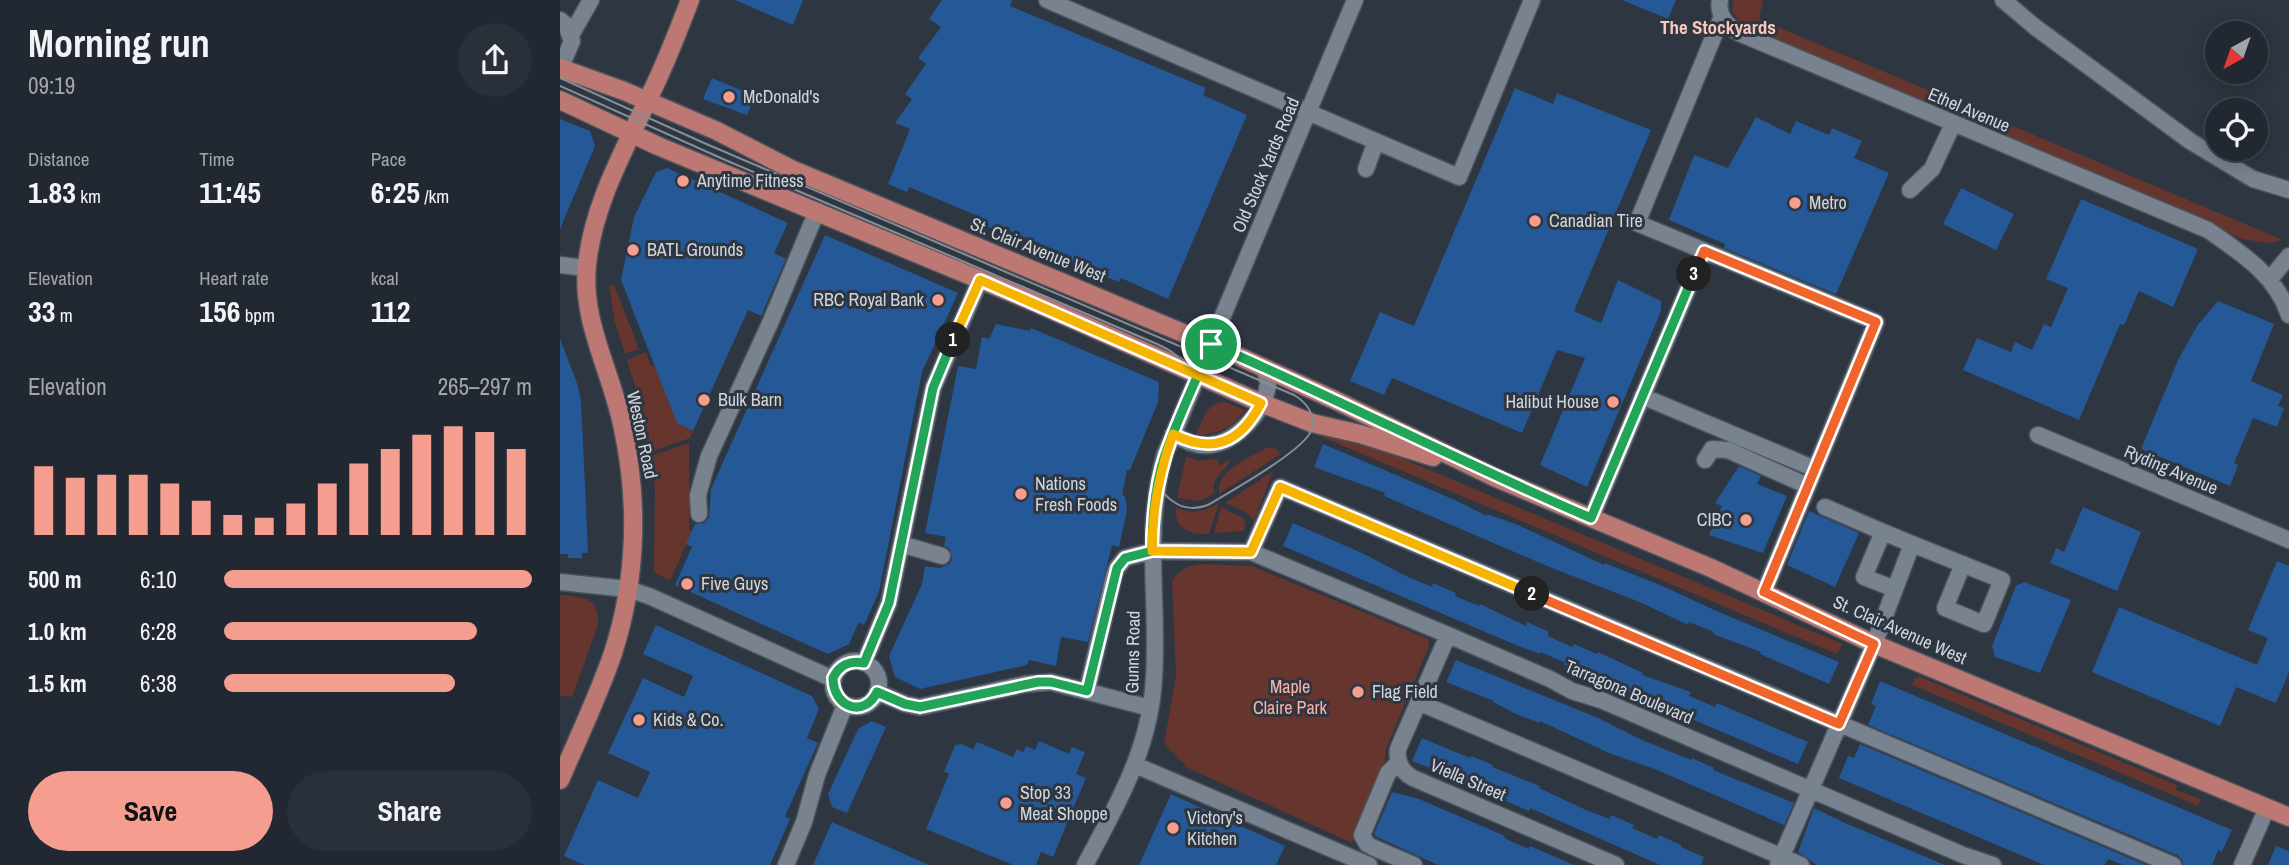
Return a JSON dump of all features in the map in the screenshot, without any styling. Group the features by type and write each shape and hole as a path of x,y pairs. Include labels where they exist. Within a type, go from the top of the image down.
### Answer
{"main road":[{"name":"Weston Road","path":"560,780 612,654 628,589 632,559 634,515 631,469 622,421 593,330 586,268 590,240 601,204 690,0"},
{"name":"St. Clair Avenue West","path":"560,69 647,101 717,131 791,169 846,193 1211,344 1496,478 1764,592 1874,644 2289,817"},
{"name":"St. Clair Avenue West","path":"560,100 729,176 980,280 1261,403 1312,423 1360,434 1496,478"}],"street":[{"path":"571,35 591,0"},
{"path":"1047,0 1459,177 1532,0"},
{"name":"Old Stock Yards Road","path":"1211,344 1355,0"},
{"path":"2003,0 2035,27 2190,141 2253,179 2289,190"},
{"path":"1721,8 1637,223 1876,322 1764,592"},
{"name":"Ethel Avenue","path":"1721,8 1729,27 1739,33 2208,230 2250,259 2270,279 2289,315"},
{"path":"560,20 571,35 571,47 560,69"},
{"path":"1910,190 1933,169 1953,124"},
{"path":"1366,169 1376,141"},
{"path":"699,514 698,495 707,487 709,456 771,321 817,211"},
{"path":"1591,518 1704,251"},
{"path":"2270,279 2289,256"},
{"path":"560,265 586,268"},
{"path":"864,663 889,603 933,388 980,280"},
{"name":"Gunns Road","path":"1084,865 1122,797 1144,739 1154,677 1152,527 1159,481 1173,434 1211,344"},
{"path":"1173,434 1189,443 1208,446 1227,440 1252,418 1261,403 1268,384 1264,368"},
{"path":"1642,396 1815,469"},
{"name":"Ryding Avenue","path":"2038,435 2289,540"},
{"path":"1705,460 1712,449 1728,450 1808,486"},
{"path":"1087,691 1107,593 1120,563 1125,558 1152,551 1251,552 1280,487 2173,865"},
{"path":"1825,507 1963,564"},
{"path":"1884,532 1864,577 1895,589"},
{"path":"901,544 942,556"},
{"path":"1780,861 1874,644 1912,544"},
{"name":"Tarragona Boulevard","path":"1251,552 1448,635 1572,691 1963,855 1993,865"},
{"path":"560,582 628,589 662,601 833,678"},
{"path":"1414,865 1367,844 1362,835 1388,773 1399,762 1398,749 1448,635"},
{"path":"849,663 864,663 874,671 878,681 877,692 870,703 863,706 845,705 836,696 833,678 841,667 849,663"},
{"path":"877,692 905,704 920,707 1038,682 1051,682 1150,708"},
{"path":"1418,702 1780,861 1801,865"},
{"path":"786,865 794,832 845,705"},
{"name":"Viella Street","path":"1399,762 1402,769 1413,778 1616,865"},
{"path":"1135,765 1369,865"},
{"path":"2242,865 2267,808"}],"green space":[{"path":"1733,0 1763,0 1759,19 2283,240 2268,243 2242,239 1742,25 1732,11"},
{"path":"614,285 639,349 625,354 615,323 609,286"},
{"path":"646,352 651,366 655,366 677,423 693,431 690,438 650,452 627,360"},
{"path":"1225,402 1245,410 1235,422 1224,429 1211,434 1196,435 1209,409"},
{"path":"1317,432 1366,444 1389,453 1843,644 1837,654 1317,435"},
{"path":"689,443 689,530 692,531 670,581 654,572 655,487 651,456"},
{"path":"1266,448 1275,448 1281,454 1219,494 1219,486 1228,472"},
{"path":"1186,456 1198,461 1216,459 1221,465 1230,459 1217,477 1214,494 1199,501 1177,498"},
{"path":"1273,471 1254,521 1248,513 1225,503"},
{"path":"1219,503 1209,534 1190,532 1178,521 1176,508 1198,511"},
{"path":"1221,507 1243,518 1246,524 1243,531 1214,533"},
{"name":"Maple Claire Park","path":"1204,564 1252,566 1428,639 1429,646 1386,749 1384,767 1352,843 1188,768 1164,744 1176,676 1172,581 1186,568"},
{"path":"560,595 588,600 593,603 598,615 598,625 572,697 560,696"},
{"path":"1918,676 2177,785 2176,790 2201,799 2198,806 1912,685 1914,678 1917,679"}],"building":[{"path":"735,0 803,0 793,25"},
{"path":"942,0 1012,0 1010,6 1206,88 1203,95 1247,115 1168,299 1121,278 1119,282 1070,262 1072,257 1003,228 1001,232 976,222 978,216 909,187 907,192 888,184 910,129 895,123 912,99 905,94 926,64 918,58 941,27 929,19"},
{"path":"1622,0 1676,0 1668,19"},
{"name":"McDonald's","path":"712,78 755,96 747,115 703,99"},
{"name":"Canadian Tire","path":"1515,88 1553,104 1557,93 1651,130 1574,311 1601,323 1618,280 1661,301 1661,311 1587,487 1540,465 1585,358 1557,350 1522,433 1392,378 1384,395 1350,381 1380,312 1414,326"},
{"name":"Metro","path":"1756,117 1790,134 1796,121 1829,135 1832,128 1862,141 1854,158 1889,173 1836,294 1724,248 1725,244 1669,220 1694,155 1728,168"},
{"path":"560,119 590,131 595,146 560,229"},
{"path":"667,168 788,223 774,253 786,259 761,316 748,310 693,431 677,423 621,280 634,217 656,172"},
{"path":"1961,188 2014,214 1996,250 1943,224"},
{"path":"2081,199 2198,249 2173,307 2139,291 2124,325 2120,324 2079,420 1963,370 1977,338 2011,352 2015,342 2032,350 2044,324 2051,327 2068,288 2046,279"},
{"path":"825,235 958,293 922,372 879,592 864,625 859,622 849,644 828,654 675,585 692,547 686,544 695,524 704,523 709,518 711,489"},
{"path":"2218,301 2274,324 2251,381 2283,395 2278,406 2284,408 2277,427 2253,418 2234,463 2238,465 2230,486 2141,449 2178,360 2197,326"},
{"path":"996,324 1030,331 1031,328 1159,382 1158,402 1130,470 1127,470 1122,495 1125,496 1127,510 1119,547 1112,545 1088,642 1061,637 1056,666 1029,660 1027,665 920,689 895,677 889,656 922,584 925,566 940,568 952,560 950,549 944,546 946,537 925,533 958,366 976,369 982,337 989,339"},
{"path":"560,339 581,401 588,549 587,553 582,553 582,558 568,558 568,554 560,554"},
{"path":"1323,444 1487,516 1518,525 1604,565 1605,563 1660,585 1839,662 1829,684 1760,654 1761,652 1713,634 1714,632 1689,622 1688,625 1642,603 1547,566 1384,496 1385,493 1314,467"},
{"name":"CIBC","path":"1739,466 1761,476 1757,484 1787,496 1763,553 1709,535 1722,506 1715,503"},
{"path":"2083,507 2141,532 2117,591 2050,563 2056,548 2064,552"},
{"path":"1809,511 1859,533 1835,587 1787,565"},
{"path":"1293,523 1362,553 1408,577 1432,587 1433,583 1456,593 1455,596 1479,606 1480,604 1526,626 1527,622 1572,647 1574,644 1597,654 1598,652 1643,673 1642,675 1691,692 1689,696 1715,707 1717,703 1808,742 1798,764 1564,665 1565,663 1541,652 1540,654 1516,645 1283,546"},
{"path":"2277,561 2289,566 2289,672 2276,703 2236,687 2220,726 2092,672 2119,607 2257,665 2268,638 2248,630"},
{"path":"2024,582 2071,600 2040,673 1995,657 1992,646 2016,586"},
{"path":"656,625 812,696 819,709 807,738 818,743 785,816 790,819 770,865 584,865 564,856 598,780 638,798 650,772 608,753 643,678 684,697 693,676 643,654"},
{"path":"1456,660 1794,803 1784,825 1657,770 1609,753 1540,721 1539,723 1516,714 1494,701 1446,682"},
{"path":"1880,681 2232,830 2222,852 2218,850 2212,865 2183,865 2182,859 2177,855 1868,725 1876,706 1871,704"},
{"path":"872,721 886,727 847,813 832,807 828,794 858,729"},
{"path":"1422,738 1493,765 1492,767 1540,786 1539,788 1586,810 1610,819 1611,815 1657,839 1659,835 1681,845 1704,857 1701,865 1660,865 1530,808 1529,811 1506,801 1507,799 1460,781 1461,778 1436,767 1435,770 1412,761"},
{"name":"Stop 33 Meat Shoppe","path":"1039,741 1069,754 1072,747 1085,752 1076,774 1086,778 1053,857 1041,852 1036,865 1013,865 926,829 949,774 944,772 955,745 961,744 973,749 977,742 1013,757 1017,749 1023,752 1026,746 1035,750"},
{"path":"1860,744 2146,865 2123,865 2108,859 2105,865 2044,865 1839,778 1848,756 1854,758"},
{"path":"1392,792 1419,799 1505,836 1504,838 1517,844 1529,849 1530,846 1574,865 1438,865 1375,836"},
{"path":"1171,794 1285,846 1276,865 1139,865"},
{"path":"1814,808 1945,865 1817,865 1798,852"},
{"path":"832,822 929,865 813,865"},
{"path":"2276,846 2289,851 2289,865 2268,865"}],"tram line":[{"path":"560,78 704,143 1294,395 1303,401 1311,414 1311,431 1295,449 1210,504 1192,508 1178,505 1161,489 1157,474 1159,457 1188,388 1186,366 1176,355 1150,341 723,159 560,86"}],"place":[{"name":"McDonald's","path":"729,97"},
{"name":"Anytime Fitness","path":"683,181"},
{"name":"Metro","path":"1795,203"},
{"name":"Canadian Tire","path":"1535,221"},
{"name":"BATL Grounds","path":"633,250"},
{"name":"RBC Royal Bank","path":"938,300"},
{"name":"Bulk Barn","path":"704,400"},
{"name":"Halibut House","path":"1613,402"},
{"name":"Nations Fresh Foods","path":"1021,494"},
{"name":"CIBC","path":"1746,520"},
{"name":"Five Guys","path":"687,584"},
{"name":"Flag Field","path":"1358,692"},
{"name":"Kids & Co.","path":"639,720"},
{"name":"Stop 33 Meat Shoppe","path":"1006,803"},
{"name":"Victory's Kitchen","path":"1173,828"}],"district":[{"name":"The Stockyards","path":"1718,27"}],"route":[{"path":"1211,344 1198,375 1173,434 1165,454 1152,527 1152,551 1125,558 1117,568 1087,691 1051,682 1038,682 920,707 905,704 877,692 875,698 863,706 845,705 838,699 833,689 833,678 841,667 849,663 864,663 889,603 936,377 980,280 1031,301 1188,371 1198,375 1225,386 1261,403 1252,418 1240,430 1216,444 1208,446 1189,443 1173,434 1165,454 1159,481 1152,527 1152,551 1251,552 1280,487 1839,724 1874,644 1764,592 1876,322 1704,251 1591,518 1496,478 1211,344"}]}
